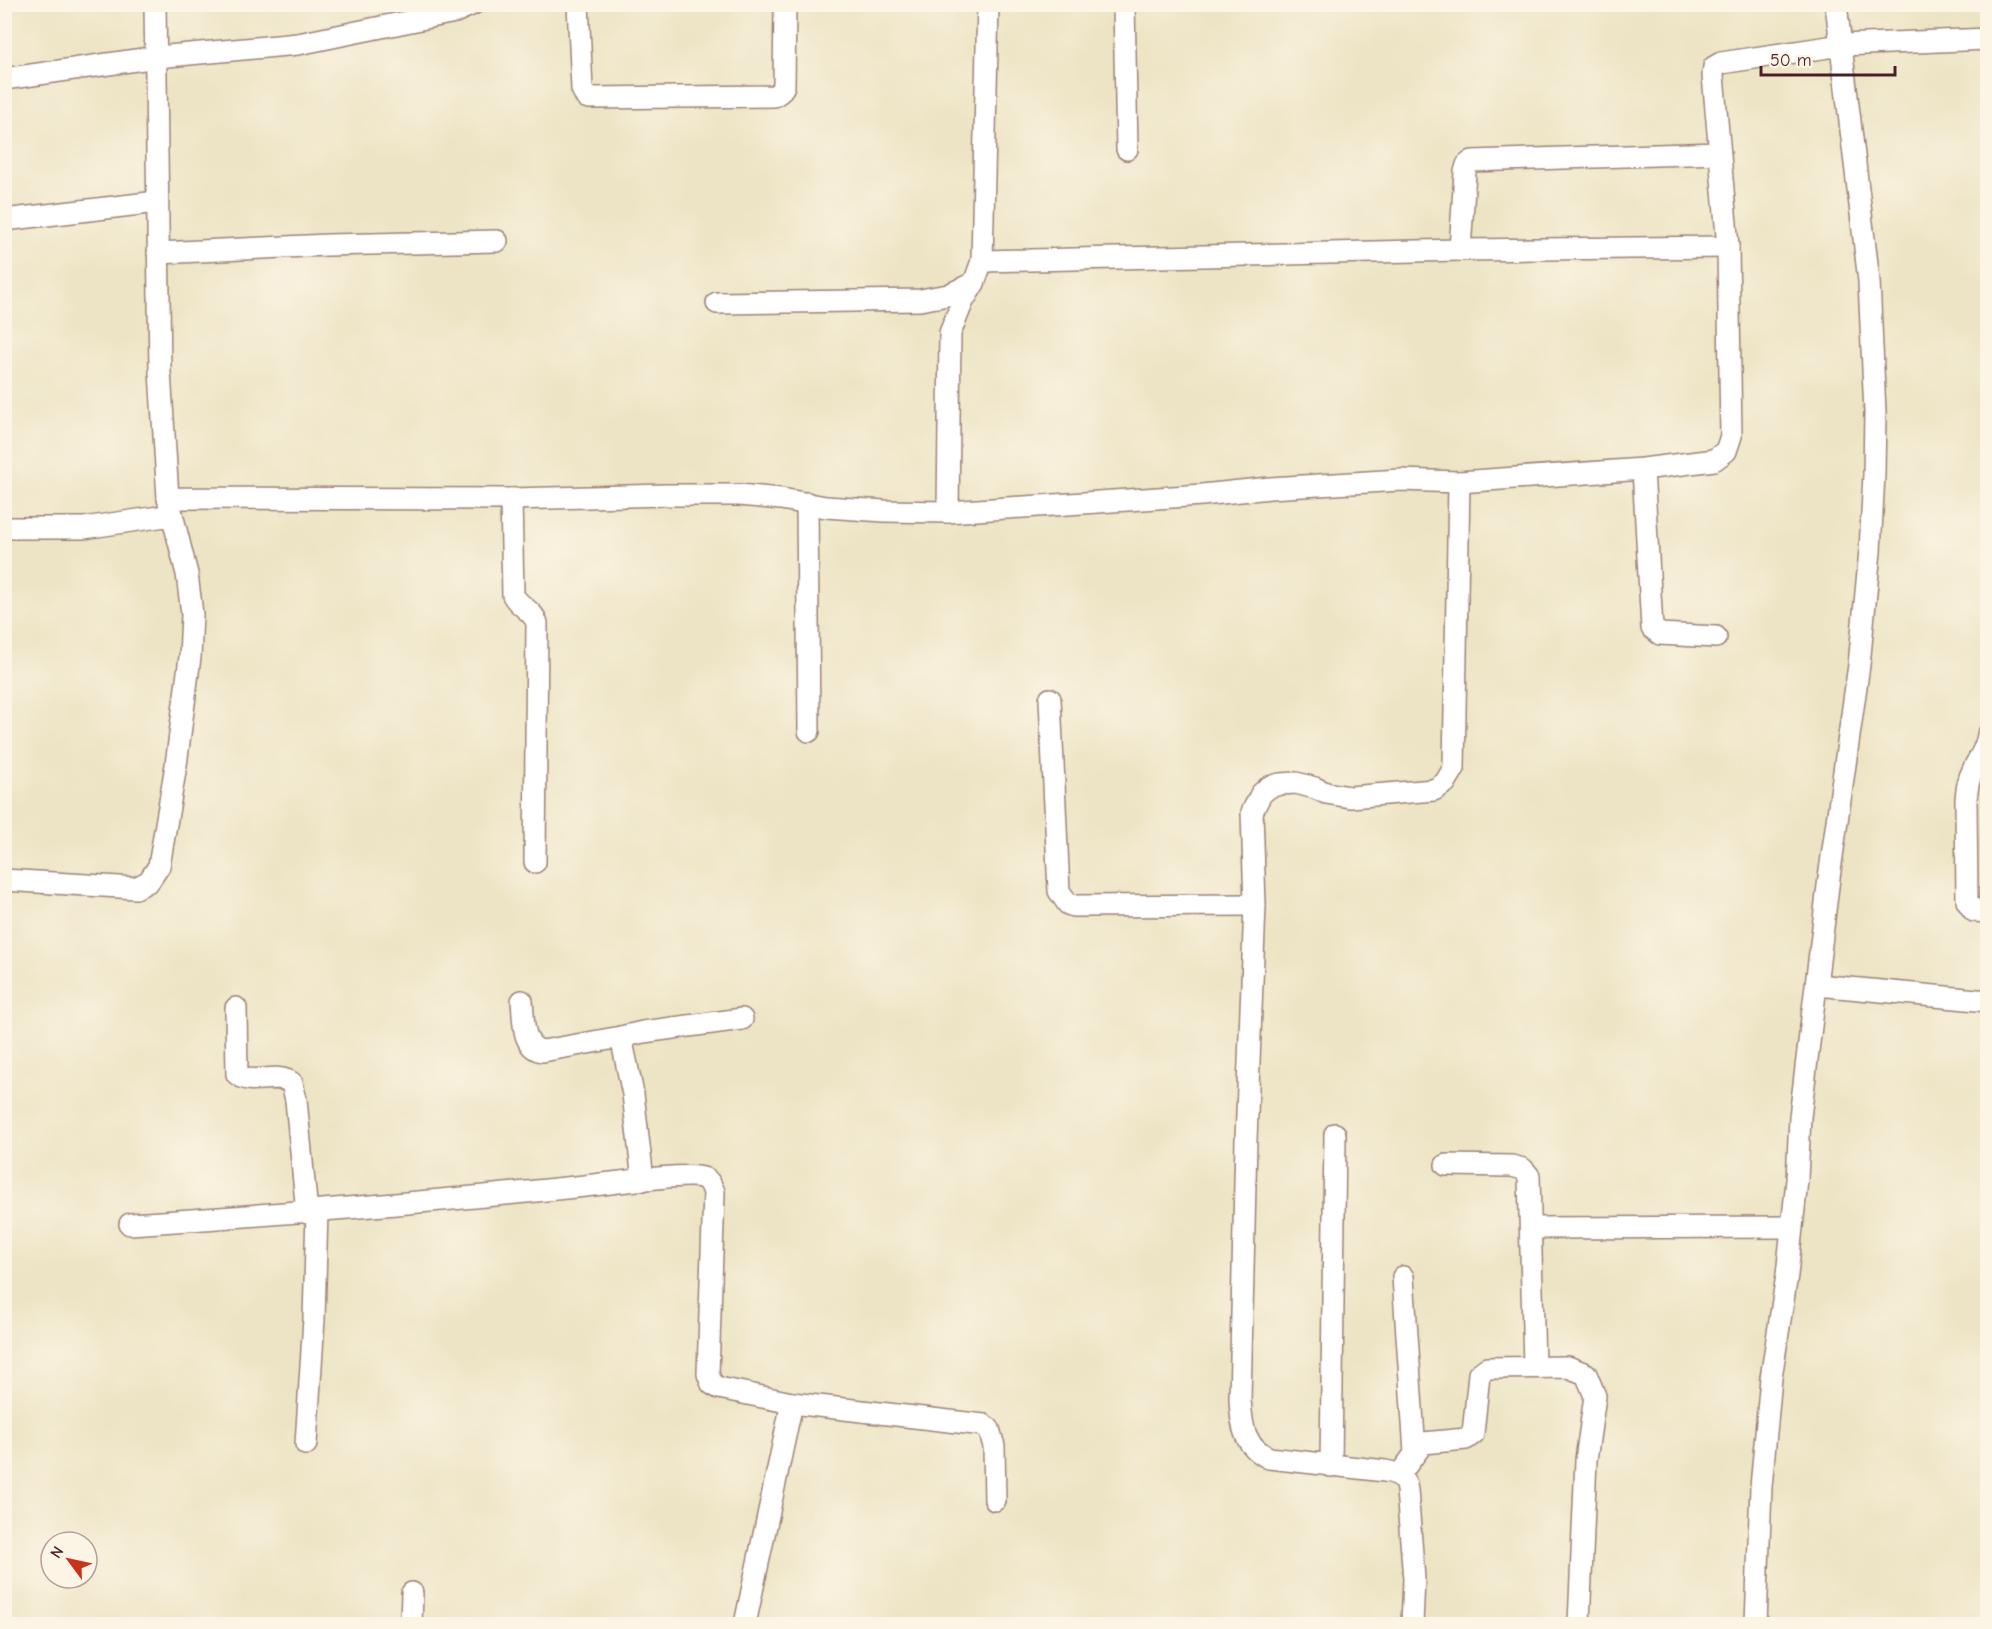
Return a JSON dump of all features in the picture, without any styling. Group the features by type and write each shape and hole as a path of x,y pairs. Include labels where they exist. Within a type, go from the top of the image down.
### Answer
{"street":[{"path":"4,880 136,888 149,881 159,866 176,765 190,657 192,614 187,574 170,506 160,372 155,4"},
{"path":"4,79 157,57 298,44 445,15 473,4"},
{"path":"578,4 582,89 586,97 590,98 774,96 784,86 785,4"},
{"path":"948,512 950,333 982,261 988,4"},
{"path":"1124,4 1127,150"},
{"path":"1756,1624 1762,1476 1771,1378 1787,1275 1797,1180 1800,1117 1829,878 1859,665 1870,551 1875,412 1869,281 1836,4"},
{"path":"4,528 84,528 170,506 728,495 884,512 948,512 1400,480 1459,482 1643,469 1714,460 1726,451 1731,436 1728,247 1714,68 1721,63 1842,45 1988,39"},
{"path":"1460,250 1465,172 1467,165 1472,161 1719,153"},
{"path":"4,220 157,202"},
{"path":"158,254 497,241"},
{"path":"982,261 1460,250 1728,247"},
{"path":"717,303 920,300 948,295 974,283"},
{"path":"1643,469 1652,628 1660,634 1716,637"},
{"path":"1412,1624 1414,1580 1407,1490 1406,1482 1400,1474 1269,1458 1257,1452 1248,1441 1242,1425 1240,1400 1244,1223 1255,905 1252,812 1261,794 1269,787 1296,783 1326,793 1350,797 1434,790 1445,783 1454,768 1459,482"},
{"path":"512,499 513,595 517,602 535,615 537,623 536,862"},
{"path":"807,504 809,731"},
{"path":"1050,699 1059,891 1068,904 1074,906 1255,905"},
{"path":"1988,735 1986,747 1967,784 1966,901 1974,911 1988,912"},
{"path":"1817,985 1988,1001"},
{"path":"522,1000 530,1045 536,1050 543,1051 643,1032 742,1019"},
{"path":"236,1008 237,1074 243,1079 286,1079 292,1083 296,1100 312,1212 314,1319 306,1444"},
{"path":"621,1037 633,1095 643,1180"},
{"path":"1331,1466 1335,1134"},
{"path":"1446,1165 1512,1166 1523,1169 1529,1176 1534,1366"},
{"path":"130,1224 312,1212 643,1180 702,1177 711,1183 714,1192 708,1374 712,1384 719,1388 792,1403 984,1425 992,1434 994,1446 995,1500"},
{"path":"1531,1228 1791,1227"},
{"path":"1403,1277 1415,1452"},
{"path":"1400,1474 1419,1446 1426,1442 1466,1439 1473,1434 1479,1374 1487,1368 1568,1367 1586,1374 1595,1396 1586,1460 1579,1624"},
{"path":"745,1624 792,1403"},
{"path":"411,1624 412,1593"}]}
